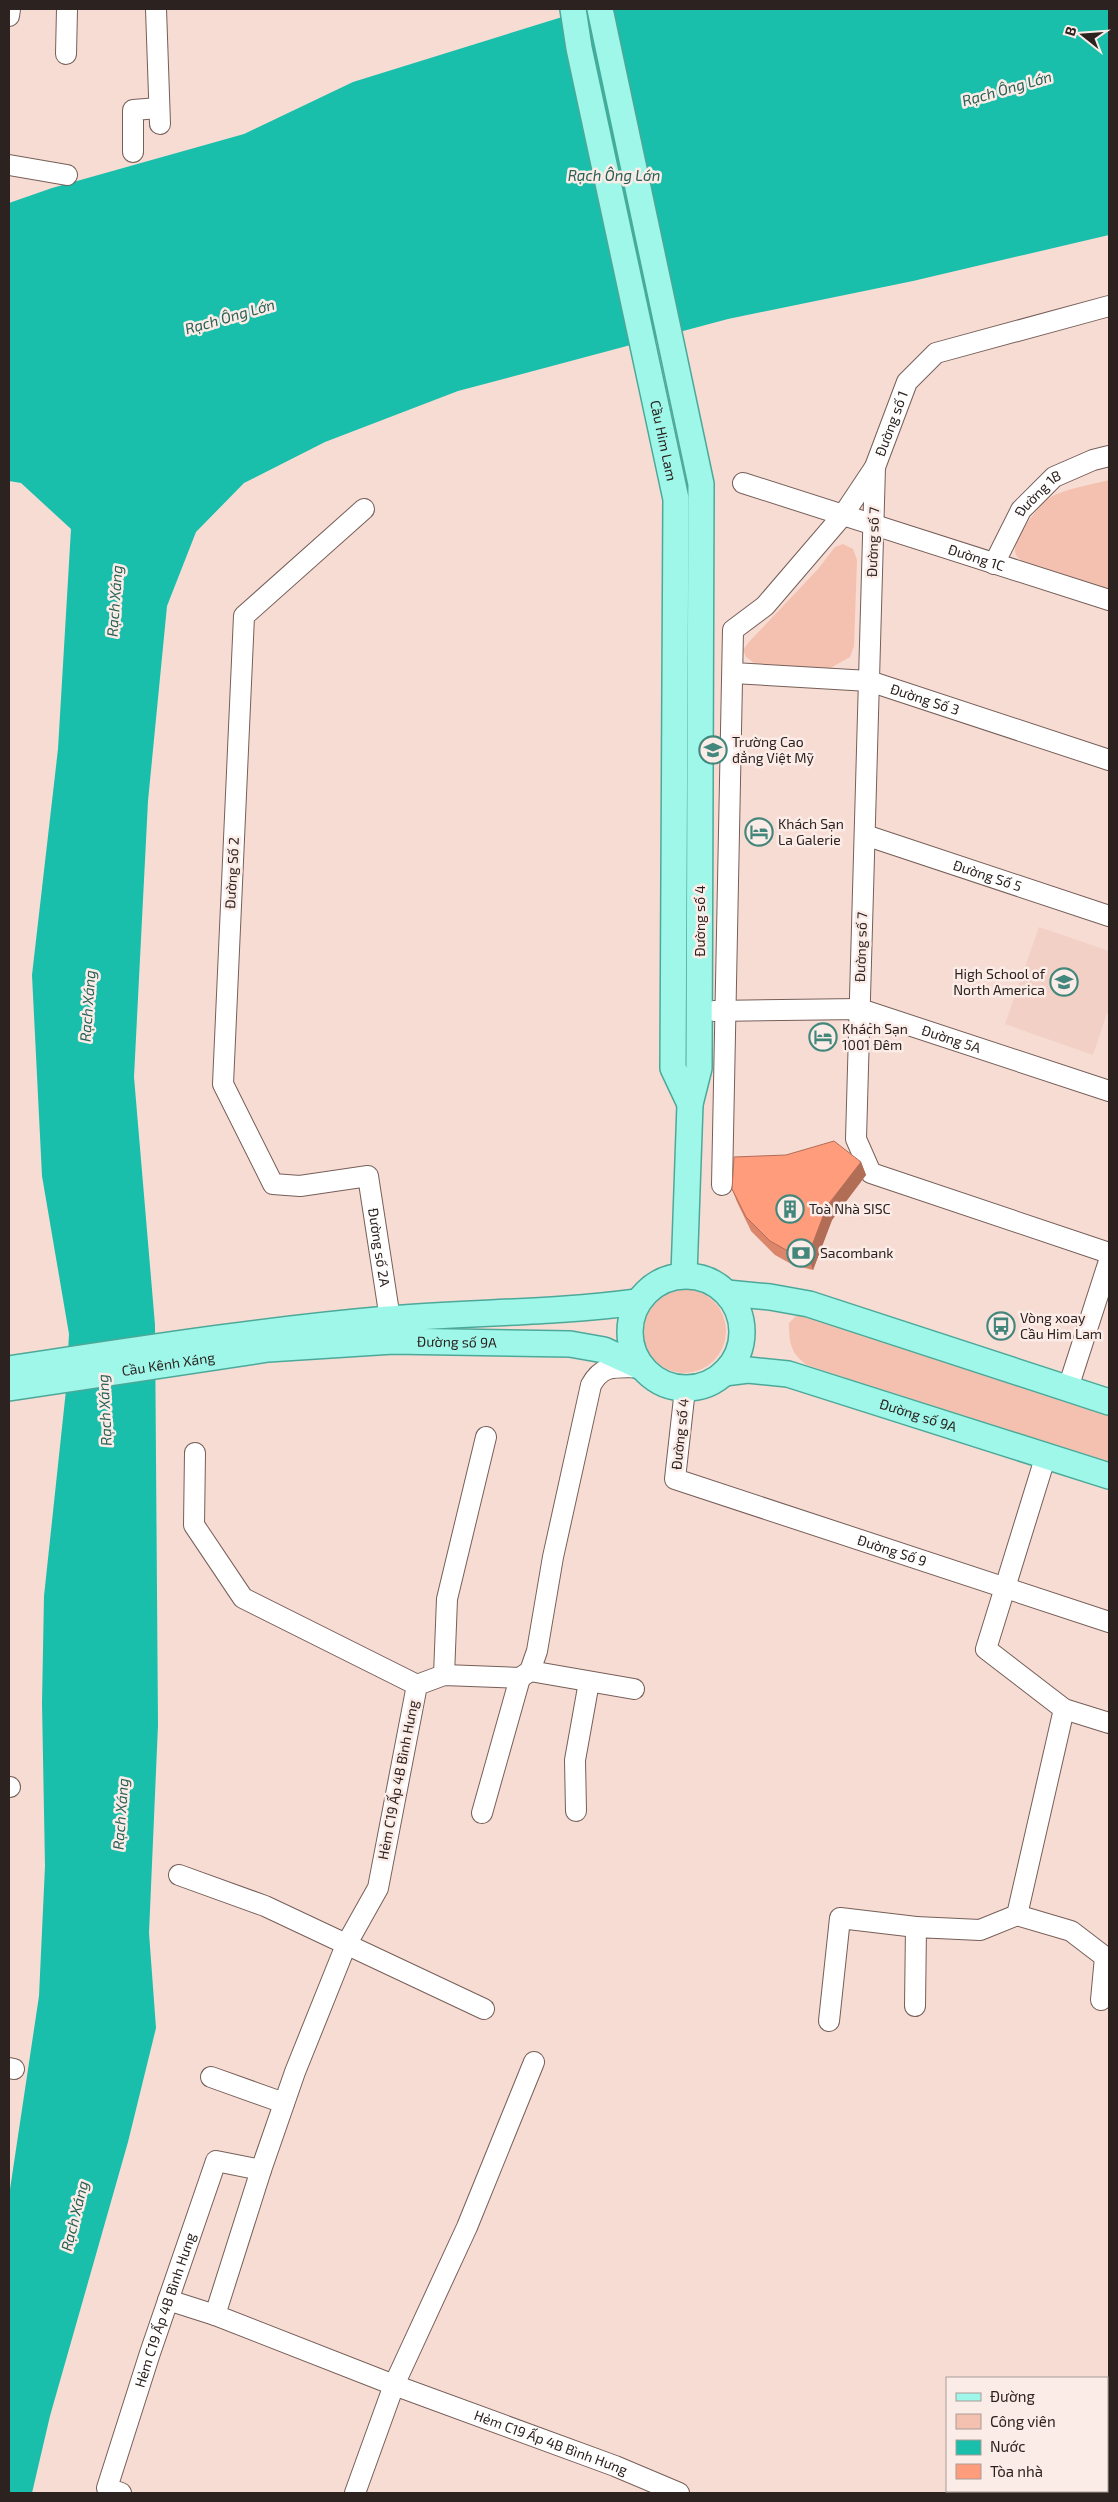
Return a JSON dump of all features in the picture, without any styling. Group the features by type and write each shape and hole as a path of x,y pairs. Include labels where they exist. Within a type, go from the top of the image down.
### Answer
{"main road":[{"name":"Cầu Him Lam","path":"573,9 579,48 676,499 673,880"},
{"name":"Cầu Him Lam","path":"600,9 701,484 700,878"},
{"name":"Đường số 4","path":"684,1275 690,1104 699,1068 700,878"},
{"name":"Đường số 4","path":"673,880 674,1068 690,1104"},
{"path":"684,1275 703,1278 720,1286 727,1293 737,1308 742,1324 741,1342 735,1359 724,1373 714,1381 685,1389 669,1386 654,1379 641,1367 633,1352 629,1335 631,1318 637,1302 649,1289 665,1279 684,1275"},
{"path":"727,1293 770,1297 809,1304 1109,1402"},
{"name":"Đường số 9A","path":"267,1340 390,1319 601,1306 637,1302"},
{"name":"Đường số 9A","path":"267,1340 570,1344 604,1350 641,1367"},
{"name":"Cầu Kênh Xáng","path":"9,1368 267,1340"},
{"name":"Cầu Kênh Xáng","path":"9,1388 267,1340"},
{"name":"Đường số 9A","path":"724,1373 748,1370 788,1374 1109,1476"}],"street":[{"path":"9,16 10,9"},
{"path":"66,54 67,9"},
{"path":"132,152 133,110 160,116 156,9"},
{"path":"9,165 67,174"},
{"name":"Đường số 1","path":"733,673 733,630 765,606 843,516 875,467 907,382 936,353 1109,306"},
{"name":"Đường 1B","path":"994,564 1021,510 1054,477 1093,460 1109,456"},
{"name":"Đường số 7","path":"875,467 856,1139 871,1173 1109,1253"},
{"name":"Đường 1C","path":"743,483 1109,600"},
{"name":"Đường Số 2","path":"364,509 244,616 223,1084 273,1184 300,1186 368,1176"},
{"path":"722,1185 733,673"},
{"name":"Đường số 4","path":"700,878 728,877 733,673"},
{"name":"Đường Số 3","path":"733,673 869,681 1109,760"},
{"name":"Đường Số 5","path":"865,836 1109,916"},
{"name":"Đường 5A","path":"700,1012 860,1009 1109,1091"},
{"name":"Đường số 2A","path":"368,1176 390,1319"},
{"path":"1068,1388 1109,1261"},
{"path":"482,1813 525,1674 536,1651 553,1557 591,1385 598,1372 610,1368 641,1367"},
{"name":"Đường số 4","path":"675,1479 685,1389"},
{"path":"444,1675 447,1600 486,1437"},
{"path":"194,1453 194,1525 243,1598 417,1685"},
{"path":"1046,1455 986,1649 1064,1709 1109,1723"},
{"name":"Đường Số 9","path":"675,1479 1109,1622"},
{"name":"Hẻm C19 Ấp 4B Bình Hưng","path":"634,1689 525,1674 444,1675 417,1685 378,1888 346,1945 284,2103 216,2315 394,2385 615,2466 678,2493"},
{"path":"576,1811 575,1760 589,1682"},
{"path":"1017,1914 1064,1709"},
{"path":"179,1875 265,1906 484,2009"},
{"path":"829,2021 840,1918 916,1927 980,1930 1017,1914 1071,1931 1105,1957 1101,2000"},
{"path":"914,2006 916,1927"},
{"path":"355,2493 394,2385 467,2227 534,2062"},
{"path":"211,2077 284,2103"},
{"name":"Hẻm C19 Ấp 4B Bình Hưng","path":"122,2493 107,2488 168,2300 216,2161 261,2170"},
{"path":"168,2300 216,2315"}],"shaded area":[{"name":"High School of North America","path":"1039,927 1109,951 1109,1014 1107,1013 1093,1055 1005,1024"}],"green space":[{"path":"1109,480 1109,592 1030,566 1018,558 1015,550 1018,537 1034,514 1049,498 1079,487"},
{"path":"843,544 853,549 857,560 854,646 850,657 827,670 754,663 746,657 743,650 748,643 818,569 835,547"},
{"path":"684,1289 700,1292 714,1301 723,1315 726,1331 723,1347 714,1361 700,1370 684,1373 668,1370 654,1361 645,1347 642,1331 645,1315 654,1301 668,1292"},
{"path":"797,1315 809,1315 1109,1414 1109,1466 807,1365 797,1357 790,1342 789,1323"}],"water":[{"name":"Rạch Ông Lớn","path":"588,9 1109,9 1109,235 913,281 728,319 458,391 325,442 244,483 196,532 167,606 148,801 134,1077 155,1325 158,1725 149,1933 156,2028 128,2142 50,2416 32,2493 9,2493 9,2196 39,1996 45,1866 42,1703 44,1596 66,1390 69,1334 42,1176 32,975 58,749 71,529 21,483 9,481 9,203 52,188 244,134 353,82"}],"building":[{"name":"Toà Nhà SISC","path":"834,1141 861,1162 827,1206 808,1256 788,1251 770,1241 746,1217 732,1189 734,1157 786,1155"}],"place":[{"name":"Trường Cao đẳng Việt Mỹ","path":"713,750"},
{"name":"Khách Sạn La Galerie","path":"759,832"},
{"name":"High School of North America","path":"1064,982"},
{"name":"Khách Sạn 1001 Đêm","path":"823,1037"},
{"name":"Toà Nhà SISC","path":"790,1209"},
{"name":"Sacombank","path":"801,1253"},
{"name":"Vòng xoay Cầu Him Lam","path":"1001,1326"}],"water label":[{"name":"Rạch Xáng","path":"115,601"},
{"name":"Rạch Xáng","path":"88,1006"},
{"name":"Rạch Xáng","path":"105,1410"},
{"name":"Rạch Xáng","path":"121,1814"},
{"name":"Rạch Xáng","path":"75,2216"}]}
